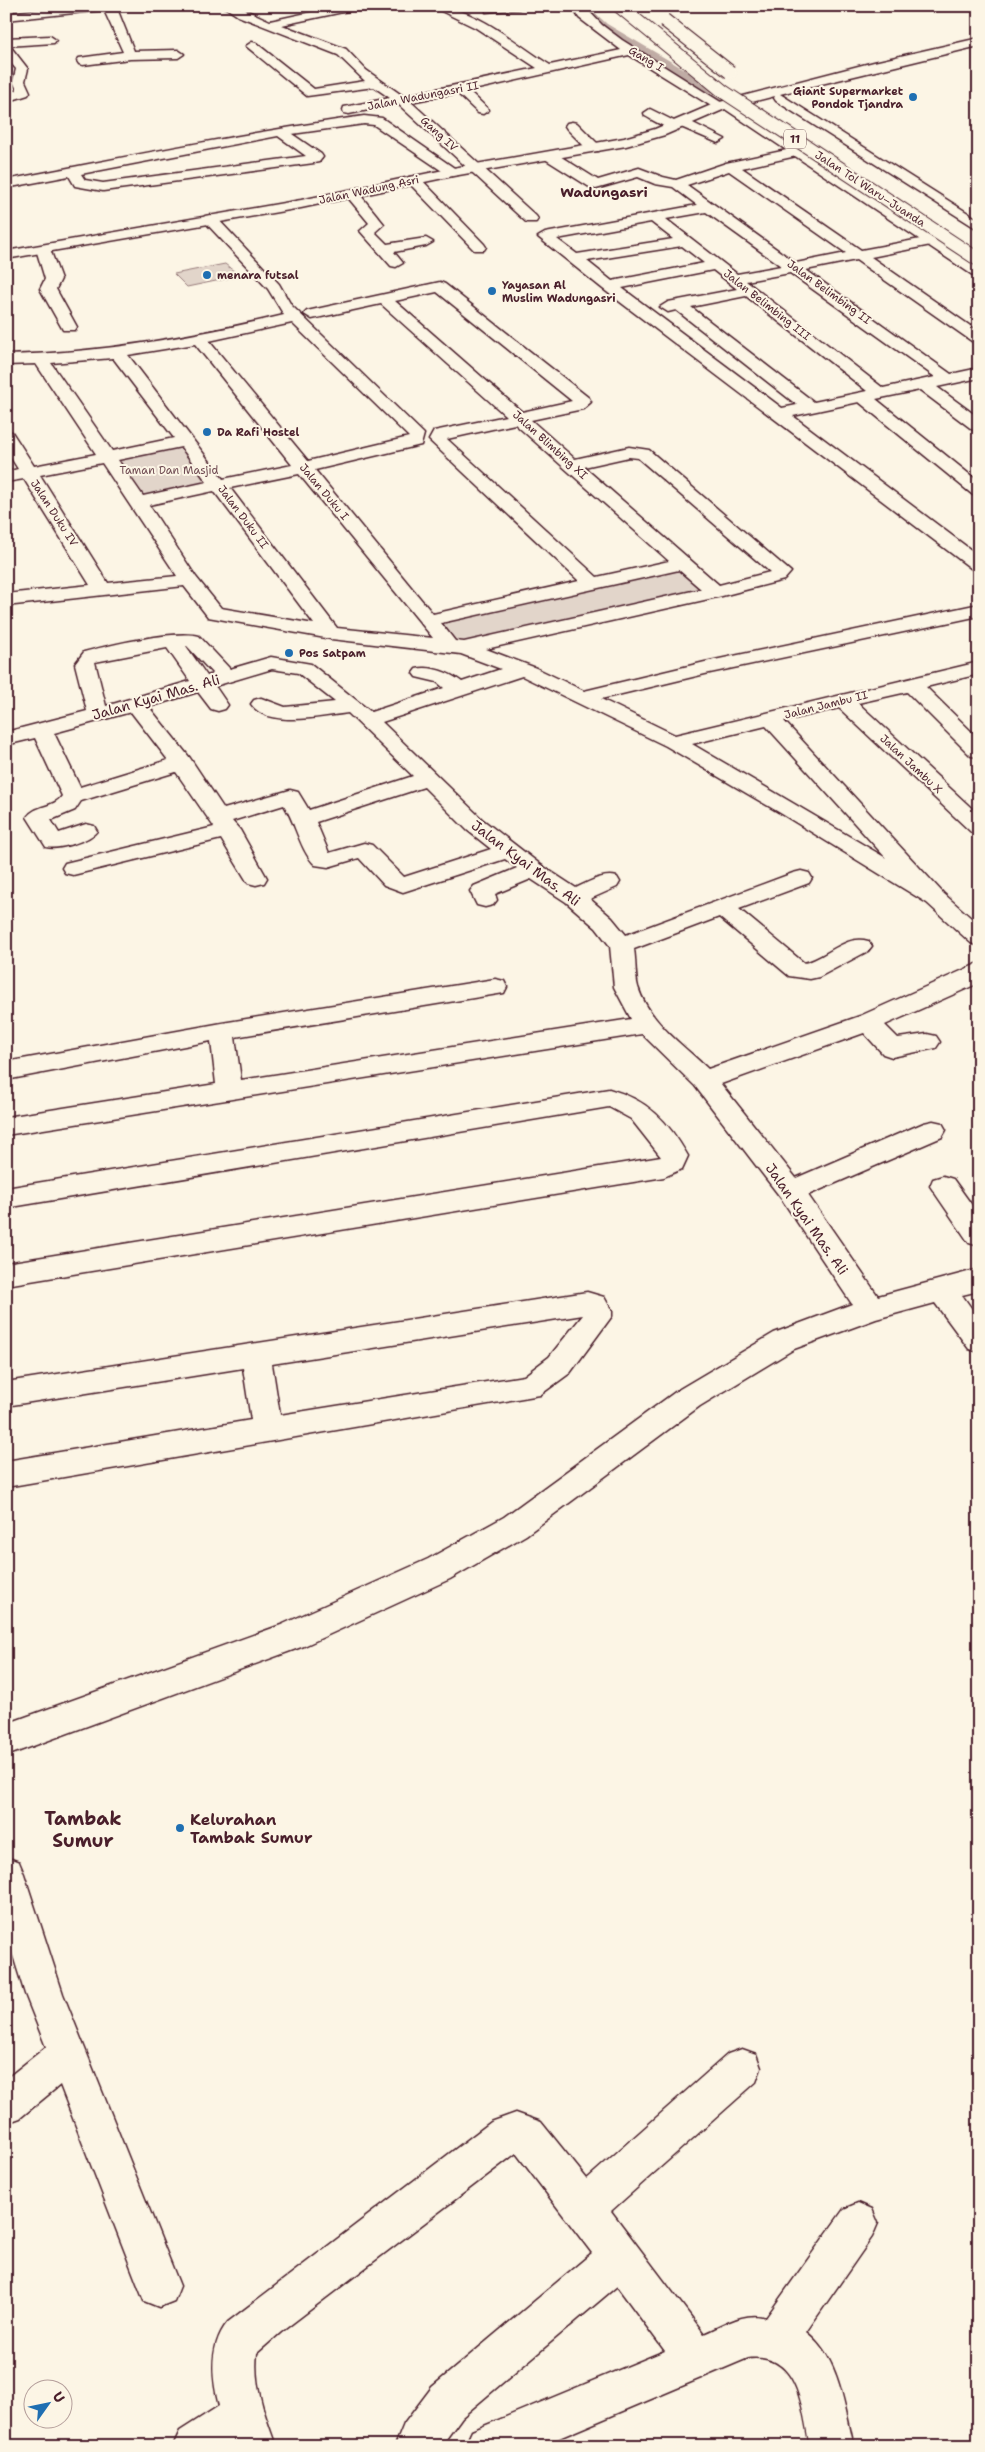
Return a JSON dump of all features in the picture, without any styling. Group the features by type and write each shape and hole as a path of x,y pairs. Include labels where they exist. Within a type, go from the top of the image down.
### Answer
{"main road":[{"path":"6,17 109,6 118,22 122,42 130,56"},
{"name":"Gang IV","path":"229,6 342,52 375,83 401,100 531,219"},
{"path":"270,24 357,6"},
{"path":"437,6 450,10 502,39 547,69"},
{"path":"490,10 519,6"},
{"name":"Gang I","path":"578,6 582,17 631,51 724,105 979,273"},
{"name":"Jalan Tol Waru–Juanda","path":"619,6 724,92 979,260"},
{"name":"Jalan Tol Waru–Juanda","path":"654,12 743,82 868,168 979,239"},
{"path":"295,34 247,47 311,93 375,83"},
{"path":"480,42 502,39"},
{"path":"6,42 50,40"},
{"path":"750,100 874,66 891,64 979,42"},
{"path":"6,49 22,71 19,78 23,93 6,98"},
{"name":"Jalan Wadungasri II","path":"272,120 460,89 631,51"},
{"path":"83,61 130,56 178,54"},
{"path":"750,100 780,98 883,69 891,64"},
{"path":"6,69 20,67"},
{"path":"460,89 483,110"},
{"path":"780,98 846,143 979,226"},
{"name":"Jalan Wadung Asri","path":"6,255 352,194 453,172 642,138 724,105 750,100"},
{"path":"650,113 718,139"},
{"path":"6,185 72,170 280,132 354,122 377,121 453,172"},
{"path":"354,122 438,175"},
{"path":"572,126 594,148"},
{"path":"6,185 23,189 80,183 103,187 314,159 316,157 280,132"},
{"path":"778,140 809,138 830,132"},
{"path":"550,156 595,185 639,172 660,181 677,184 731,166 846,143"},
{"path":"731,166 979,339"},
{"path":"72,170 80,183"},
{"path":"414,180 479,247"},
{"name":"Jalan Belimbing II","path":"677,184 795,267 948,379"},
{"path":"352,194 377,224 367,231 396,263"},
{"path":"709,208 545,237 778,414 958,547 979,565"},
{"name":"Jalan Belimbing III","path":"654,217 880,393"},
{"path":"210,219 274,287 302,304 312,314 573,588"},
{"path":"574,259 684,241"},
{"path":"734,280 931,241"},
{"path":"383,249 426,242"},
{"path":"43,249 53,278 48,289 69,327"},
{"path":"608,286 716,265"},
{"path":"274,287 280,302 296,318 592,584"},
{"path":"138,502 303,467 428,437 578,405 583,402 440,287 312,314"},
{"path":"641,311 750,292"},
{"name":"Jalan Blimbing XI","path":"384,299 715,592"},
{"path":"679,305 810,407"},
{"path":"6,360 40,360 119,354 296,318"},
{"name":"Jalan Duku I","path":"199,339 430,620 456,647"},
{"name":"Jalan Duku II","path":"119,354 331,633"},
{"path":"40,360 138,502 189,580 213,612 219,615 331,633 456,647 529,672 584,697 673,742 790,809 935,898"},
{"path":"778,414 979,373"},
{"path":"923,384 979,426"},
{"path":"862,396 979,490"},
{"name":"Jalan Duku IV","path":"6,436 103,590"},
{"path":"6,477 186,441"},
{"path":"456,647 715,592 777,576 782,570 643,454 628,452 571,464"},
{"path":"958,547 979,543"},
{"path":"430,620 682,564"},
{"path":"8,597 103,590 189,580"},
{"path":"584,697 705,668 979,610"},
{"path":"172,641 218,705"},
{"path":"98,714 85,664 88,658 172,641 194,641 227,677"},
{"name":"Jalan Kyai Mas. Ali","path":"6,739 136,704 273,663 299,666 318,678 360,713 475,825 533,870 574,897 604,923 622,945 626,987 631,1000 647,1025 704,1080 791,1191 870,1309"},
{"name":"Jalan Jambu II","path":"673,742 911,684 976,671"},
{"path":"261,704 282,713 360,713 529,672"},
{"path":"424,673 477,684"},
{"path":"911,684 979,751"},
{"name":"Jalan Jambu X","path":"844,701 979,827"},
{"path":"136,704 182,762 225,823 256,878"},
{"path":"770,718 935,898 979,938"},
{"path":"42,730 73,796"},
{"path":"86,831 54,842 38,817 67,805 73,796 182,762"},
{"path":"304,819 427,779"},
{"path":"73,868 225,823 290,797 294,800 304,819 319,856 323,860 364,850 392,880 403,885 507,851"},
{"path":"485,900 482,891 533,870"},
{"path":"622,945 724,909 801,878"},
{"path":"574,897 609,882"},
{"path":"724,909 798,970 810,971 860,946"},
{"path":"704,1080 869,1022 971,978 979,972"},
{"path":"6,1071 222,1031 495,987"},
{"path":"869,1022 892,1048 927,1042"},
{"path":"6,1126 647,1025"},
{"path":"222,1031 230,1090"},
{"path":"6,1198 609,1098 624,1101 638,1110 675,1156 673,1162 664,1167 6,1274"},
{"path":"791,1191 933,1130"},
{"path":"943,1186 979,1236"},
{"path":"6,1740 292,1636 439,1569 515,1526 689,1398 784,1341 870,1309 979,1280"},
{"path":"941,1289 979,1341"},
{"path":"6,1394 587,1303 594,1305 598,1311 598,1316 567,1355 544,1378 530,1387 267,1429 6,1474"},
{"path":"256,1354 267,1429"},
{"path":"6,1874 44,1994 159,2286"},
{"path":"6,2104 67,2055"},
{"path":"585,2208 742,2068"},
{"path":"195,2446 249,2430 239,2399 233,2359 241,2339 266,2317 505,2136 515,2132 530,2137 697,2358"},
{"path":"774,2342 858,2224"},
{"path":"417,2446 418,2439 447,2402 621,2256"},
{"path":"487,2446 748,2337 757,2336 792,2347 804,2357 815,2375 832,2446"}],"green space":[{"name":"menara futsal","path":"225,264 240,276 187,287 174,274"},
{"name":"Taman Dan Masjid","path":"179,444 212,485 141,499 111,459"},
{"path":"680,567 707,590 458,645 445,633 442,619"}],"waterway":[{"path":"584,6 586,14 601,28 726,102"}],"place":[{"name":"Giant Supermarket Pondok Tjandra","path":"913,97"},
{"name":"menara futsal","path":"207,275"},
{"name":"Yayasan Al Muslim Wadungasri","path":"492,291"},
{"name":"Da Rafi Hostel","path":"207,432"},
{"name":"Pos Satpam","path":"289,653"},
{"name":"Kelurahan Tambak Sumur","path":"180,1828"}],"district":[{"name":"Wadungasri","path":"604,192"},
{"name":"Tambak Sumur","path":"83,1829"}]}
